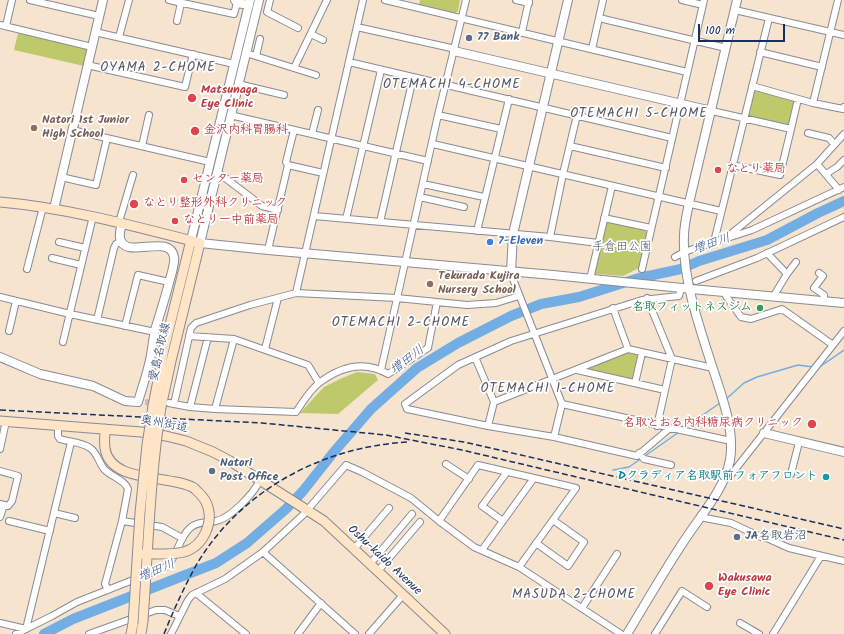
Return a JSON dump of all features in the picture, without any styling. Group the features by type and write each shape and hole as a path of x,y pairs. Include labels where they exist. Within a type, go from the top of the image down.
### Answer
{"main road":[{"path":"0,202 42,207 93,216 195,241"},
{"name":"愛島名取線","path":"131,634 147,445 195,241"},
{"name":"愛島名取線","path":"141,634 148,554 150,490 155,446 157,404"},
{"name":"奥州街道","path":"3,421 141,432 186,441 230,461 306,510"},
{"path":"105,429 105,448 107,455 118,468 133,475 179,482 194,488 202,496 209,512 208,528 205,536 193,547 183,552 148,554 137,553"},
{"name":"Oshu-kaido Avenue","path":"306,510 324,521 445,634"}],"street":[{"path":"12,0 3,25 92,47"},
{"path":"30,0 99,16"},
{"path":"54,209 103,0"},
{"path":"119,37 129,0"},
{"path":"169,0 234,14 236,1 250,3 210,162 195,241"},
{"path":"195,241 216,173 260,0"},
{"path":"270,0 267,12 298,28"},
{"path":"294,68 327,0"},
{"path":"296,293 363,0"},
{"path":"385,0 687,72"},
{"path":"417,8 419,0"},
{"path":"381,370 438,115 466,0"},
{"path":"516,0 529,1 522,32"},
{"path":"554,437 562,404 511,272 513,234 568,0"},
{"path":"592,49 603,0"},
{"path":"642,269 704,2 682,0"},
{"path":"627,634 675,555 713,499 725,477 730,459 731,441 728,420 686,285 684,229 737,0"},
{"path":"813,103 838,0"},
{"path":"177,21 182,3"},
{"path":"735,10 844,35"},
{"path":"599,18 726,48"},
{"path":"714,242 743,118 769,18"},
{"path":"358,27 451,48 454,51 791,129"},
{"path":"95,32 234,64"},
{"path":"310,34 323,40"},
{"path":"256,56 260,39"},
{"path":"760,52 822,67"},
{"path":"246,53 316,75"},
{"path":"87,66 185,87 193,54"},
{"path":"349,62 672,138"},
{"path":"346,219 381,70"},
{"path":"380,222 413,78"},
{"path":"238,84 284,96"},
{"path":"752,86 813,103 843,109 844,107"},
{"path":"477,230 509,99"},
{"path":"732,165 780,175 798,99"},
{"path":"312,134 318,110"},
{"path":"142,146 149,115"},
{"path":"230,115 428,162"},
{"path":"438,115 501,129"},
{"path":"550,237 577,115"},
{"path":"72,130 210,162"},
{"path":"268,250 288,165 286,162 294,130"},
{"path":"808,133 829,138 834,144"},
{"path":"725,238 817,164 844,134"},
{"path":"61,177 96,185 106,138"},
{"path":"432,144 721,211"},
{"path":"570,146 666,168"},
{"path":"826,174 837,167 844,160"},
{"path":"675,257 725,238 752,230 842,189 817,164"},
{"path":"288,165 323,173"},
{"path":"216,173 220,174 262,206 278,210"},
{"path":"133,175 121,223 121,241 130,247 163,246 171,250 174,260 155,332 150,361 157,404"},
{"path":"423,184 484,197"},
{"path":"590,280 612,186"},
{"path":"420,197 464,207"},
{"path":"27,269 42,207"},
{"path":"64,342 93,216"},
{"path":"314,216 598,242"},
{"path":"672,465 641,456 554,437 488,426 407,409 406,404 458,365 511,341 647,298 679,296 686,285 767,253 844,217"},
{"path":"604,218 651,228"},
{"path":"97,320 114,248 116,244 121,241"},
{"path":"195,241 305,254 590,280 686,285 702,290 844,302"},
{"path":"59,242 86,248"},
{"path":"767,253 787,274"},
{"path":"52,258 82,265"},
{"path":"773,297 796,262"},
{"path":"126,326 138,275 169,282"},
{"path":"823,276 814,288 824,295 824,301"},
{"path":"702,290 707,277"},
{"path":"726,292 726,296 741,317 751,319 782,309 833,345"},
{"path":"157,404 189,336 191,328 196,323 278,298 296,293 397,298 467,305 496,303 519,296"},
{"path":"0,297 155,332"},
{"path":"265,349 278,298"},
{"path":"647,298 672,359 656,426"},
{"path":"9,331 16,301"},
{"path":"0,357 40,374 93,386 125,401 215,409 296,412 307,395 319,383 341,370 354,366 366,367 381,370 388,374 428,348 437,302"},
{"path":"613,308 628,349"},
{"path":"725,477 730,476 844,331"},
{"path":"189,336 234,339 265,349 308,365 319,383"},
{"path":"190,407 208,337"},
{"path":"215,409 234,339"},
{"path":"494,402 628,349 713,368"},
{"path":"635,383 642,353"},
{"path":"475,357 494,402 488,426"},
{"path":"577,370 665,390"},
{"path":"562,404 656,426 731,441"},
{"path":"0,448 3,421"},
{"path":"58,426 58,436 60,439 86,445 92,448 105,469 113,477 126,485 128,493 105,584 108,590"},
{"path":"641,456 673,429"},
{"path":"764,433 844,452"},
{"path":"26,629 71,442"},
{"path":"791,474 799,442"},
{"path":"446,464 469,479"},
{"path":"171,634 188,600 196,592 225,579 263,552 306,510 346,465 411,498 474,547 519,567 621,634"},
{"path":"439,521 478,465 576,488 519,567"},
{"path":"0,471 18,476 12,502 8,506 2,504 0,517"},
{"path":"503,521 482,506 507,472"},
{"path":"482,550 534,478"},
{"path":"16,634 77,602 166,567 171,563 182,538 190,528 200,522 215,522 226,517 252,494 260,480"},
{"path":"354,549 389,508"},
{"path":"54,513 75,518"},
{"path":"370,564 412,514"},
{"path":"701,515 705,518 731,523 761,538 767,538 789,548 844,561"},
{"path":"536,543 568,566 584,542 553,520"},
{"path":"9,521 50,531"},
{"path":"122,521 162,527 182,538"},
{"path":"378,572 420,522"},
{"path":"263,552 355,634"},
{"path":"582,608 617,554"},
{"path":"773,634 822,556"},
{"path":"655,634 682,591 707,607"},
{"path":"196,592 213,608 246,634"},
{"path":"369,634 404,595"},
{"path":"298,634 321,604"},
{"path":"89,634 156,610 165,610 179,616"},
{"path":"0,623 26,629"},
{"path":"740,623 759,634"}],"green space":[{"path":"420,0 460,0 458,11 454,14 421,6 419,4"},
{"path":"18,33 85,48 87,52 84,66 14,50"},
{"path":"756,90 794,100 795,102 789,126 749,117 747,114 753,93"},
{"name":"手倉田公園","path":"608,221 645,230 647,234 639,268 623,276 596,274 595,272 604,225"},
{"path":"627,352 637,354 639,357 634,378 631,380 590,371 590,367"},
{"path":"357,372 375,374 378,380 338,414 300,413 324,387"}],"waterway":[{"name":"増田川","path":"44,634 73,619 216,563 247,543 286,509 303,491 371,409 417,368 458,343 511,316 541,304 579,297 639,278 681,269 699,261 767,240 844,201"},
{"path":"818,368 844,350"},
{"path":"725,400 744,383 757,377 798,365 813,367"},
{"path":"684,428 720,403"},
{"path":"645,456 679,432"},
{"path":"613,470 629,467 642,458"}],"tunnel":[{"path":"145,402 157,403"}],"railway":[{"path":"0,410 262,423 386,435 462,450 844,540"},
{"path":"405,433 464,442 844,529"},
{"path":"164,634 180,597 198,562 216,536 238,513 262,493 288,476 316,463 345,453 376,446 407,442"}],"place":[{"name":"77 Bank","path":"469,38"},
{"name":"Matsunaga Eye Clinic","path":"192,98"},
{"name":"Natori 1st Junior High School","path":"34,128"},
{"name":"金沢内科胃腸科","path":"195,131"},
{"name":"なとり薬局","path":"718,170"},
{"name":"センター薬局","path":"184,180"},
{"name":"なとり整形外科クリニック","path":"134,204"},
{"name":"なとり一中前薬局","path":"175,221"},
{"name":"7-Eleven","path":"490,242"},
{"name":"Tekurada Kujira Nursery School","path":"430,284"},
{"name":"名取フィットネスジム","path":"760,308"},
{"name":"名取とおる内科糖尿病クリニック","path":"812,424"},
{"name":"Natori Post Office","path":"212,471"},
{"name":"Dクラディア名取駅前フォアフロント","path":"826,477"},
{"name":"JA名取岩沼","path":"737,537"},
{"name":"Wakusawa Eye Clinic","path":"709,586"}],"district":[{"name":"OYAMA 2-CHOME","path":"158,69"},
{"name":"OTEMACHI 4-CHOME","path":"452,86"},
{"name":"OTEMACHI 5-CHOME","path":"639,115"},
{"name":"OTEMACHI 2-CHOME","path":"401,324"},
{"name":"OTEMACHI 1-CHOME","path":"548,390"},
{"name":"MASUDA 2-CHOME","path":"574,596"}]}
